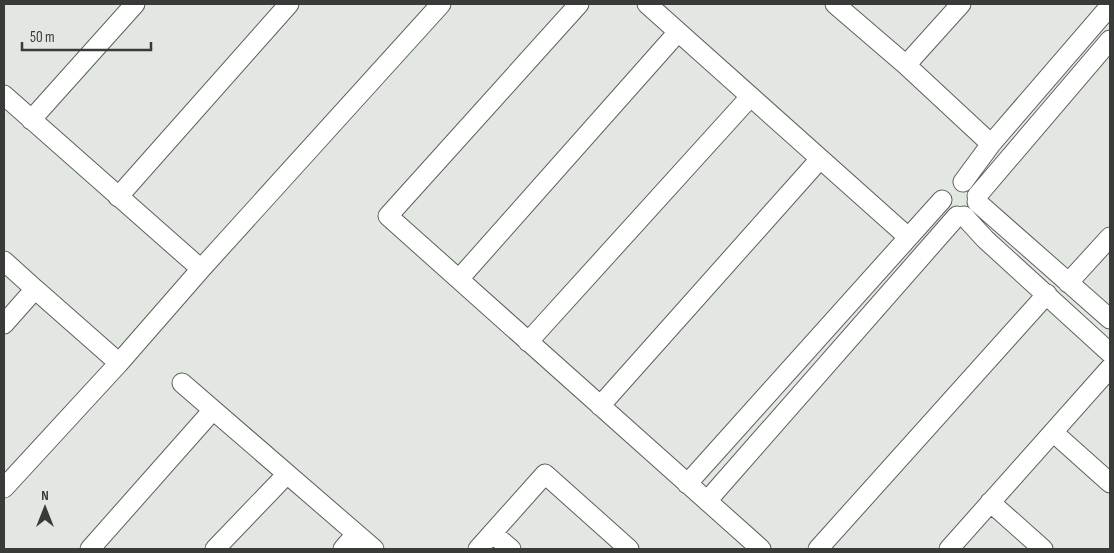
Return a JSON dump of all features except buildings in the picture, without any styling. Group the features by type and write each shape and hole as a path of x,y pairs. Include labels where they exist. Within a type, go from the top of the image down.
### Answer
{"street":[{"path":"31,120 135,4"},
{"path":"118,197 289,4"},
{"path":"579,4 388,216 761,549"},
{"path":"647,4 908,237"},
{"path":"835,4 906,65 991,144"},
{"path":"906,65 961,4"},
{"path":"4,488 119,364 433,6"},
{"path":"963,182 991,144 1110,6"},
{"path":"459,279 678,32"},
{"path":"707,501 960,216 971,212 977,199 1109,46"},
{"path":"4,95 201,269"},
{"path":"528,342 750,97"},
{"path":"600,406 820,159"},
{"path":"687,484 942,200 946,188 956,182 963,182 972,187 977,199 1110,319"},
{"path":"942,200 947,211 960,216 1110,353"},
{"path":"1068,282 1110,237"},
{"path":"4,261 119,364"},
{"path":"4,324 35,289"},
{"path":"818,549 1047,294"},
{"path":"949,549 1110,368"},
{"path":"182,384 374,549"},
{"path":"90,549 213,410"},
{"path":"1053,432 1110,483"},
{"path":"215,549 287,474"},
{"path":"478,549 545,474 629,549"},
{"path":"990,502 1043,549"},
{"path":"492,533 511,549"},
{"path":"343,549 356,534"}]}
